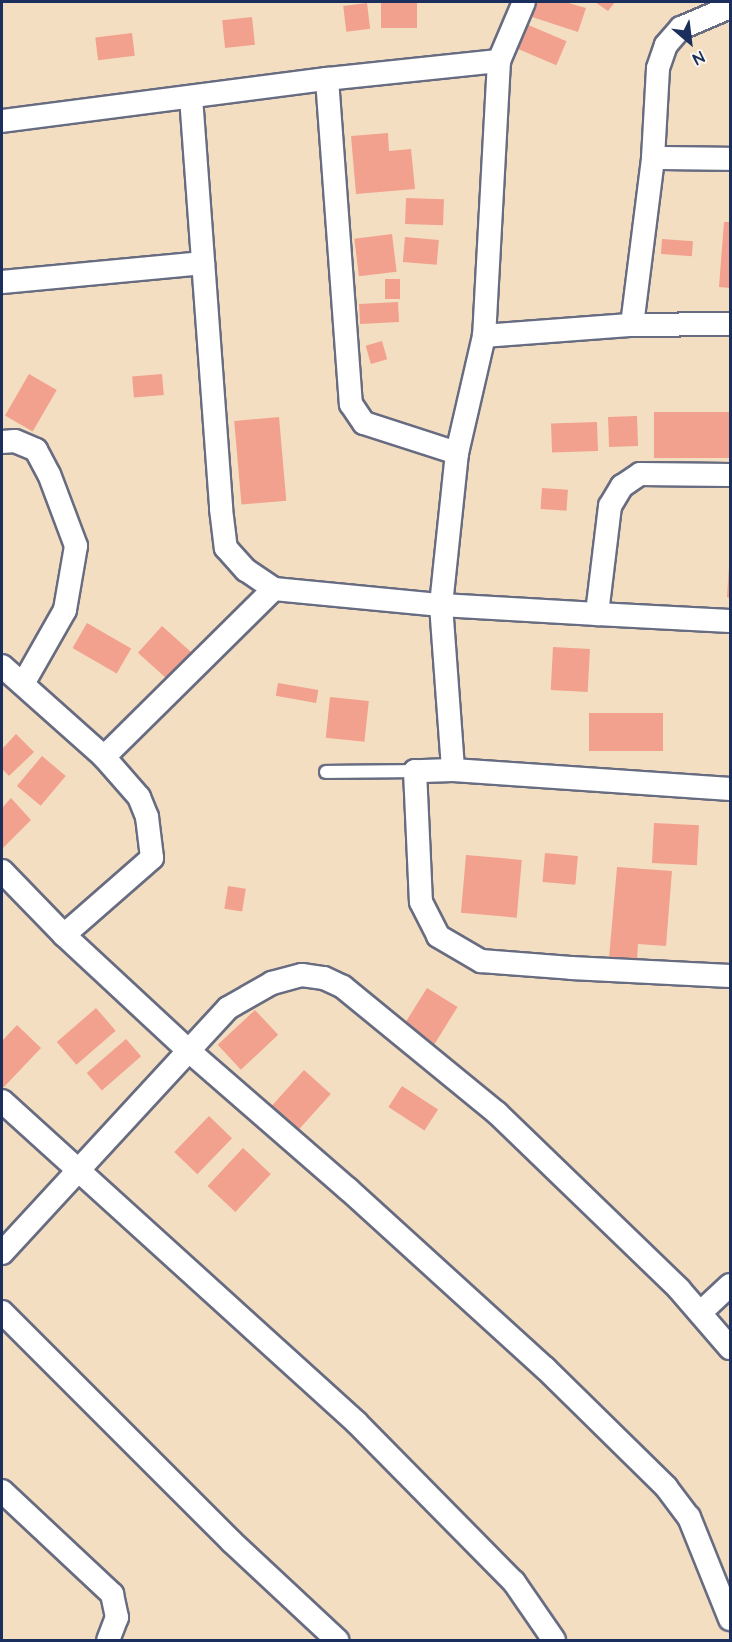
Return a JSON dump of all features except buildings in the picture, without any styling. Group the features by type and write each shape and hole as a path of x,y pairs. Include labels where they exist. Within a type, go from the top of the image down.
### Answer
{"street":[{"path":"453,770 441,605 457,453 484,336 499,61 524,2"},
{"path":"632,325 653,158 658,68 666,45 681,28 730,8"},
{"path":"2,121 327,79 499,61"},
{"path":"327,79 351,404 364,423 457,453"},
{"path":"191,97 202,263 226,548 246,570 274,589 441,605 730,621"},
{"path":"653,158 730,159"},
{"path":"2,282 202,263"},
{"path":"484,336 632,325 730,324"},
{"path":"2,442 15,441 36,450 49,474 76,546 65,610 22,684"},
{"path":"597,614 610,506 622,486 640,474 730,475"},
{"path":"104,758 274,589"},
{"path":"2,666 104,758 139,797 147,817 152,858 64,935"},
{"path":"730,789 453,770 415,771 421,903 438,936 481,961 730,976"},
{"path":"2,871 64,935 189,1051 348,1189 545,1368 666,1487 689,1517 730,1619"},
{"path":"2,1253 228,1008 279,980 302,975 324,978 343,987 497,1113 679,1289 730,1348"},
{"path":"2,1101 366,1431 514,1582 554,1641"},
{"path":"700,1313 730,1285"},
{"path":"2,1312 232,1542 337,1641"},
{"path":"2,1491 112,1594 117,1617 108,1641"}],"lane":[{"path":"326,772 415,771"}]}
